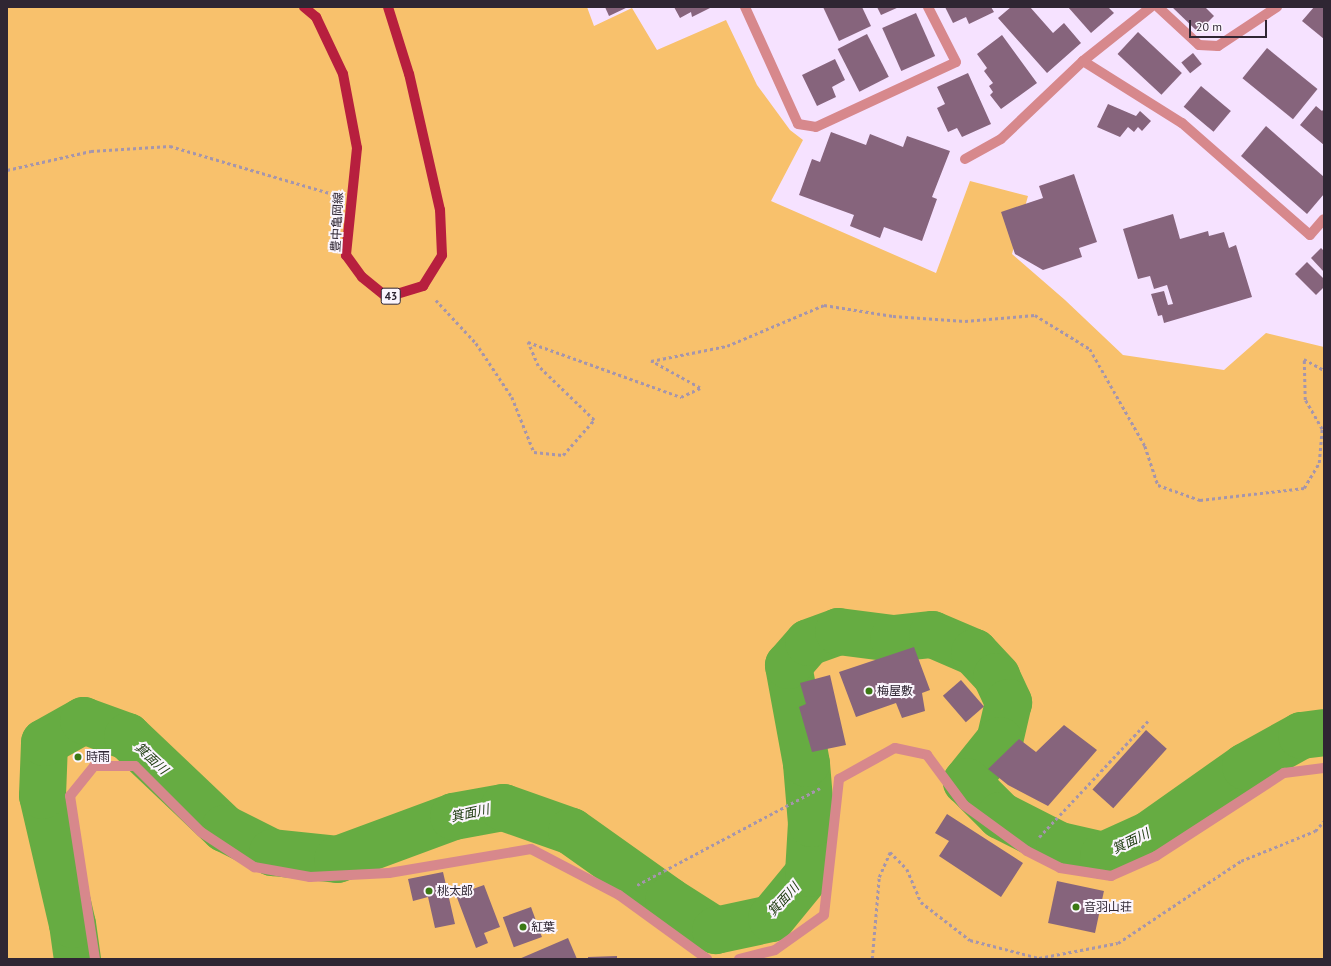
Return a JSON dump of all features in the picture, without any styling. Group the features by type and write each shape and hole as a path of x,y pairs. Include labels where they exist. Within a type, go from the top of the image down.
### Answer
{"main road":[{"name":"豊中亀岡線","path":"304,7 316,17 343,74 356,148 350,199 346,255 362,277 387,297 423,286"},
{"path":"388,7 409,74 440,210 442,255 423,286"}],"street":[{"path":"745,7 798,124 816,127 956,62 928,7"},
{"path":"966,159 1001,139 1083,61 1151,7"},
{"path":"1158,7 1198,45 1218,46 1277,7"},
{"path":"1083,61 1182,123 1310,235 1324,220"},
{"path":"739,959 775,950 824,915 839,779 895,748 927,754 964,805 1027,851 1060,868 1111,876 1156,856 1284,773 1324,768"},
{"path":"96,959 70,796 94,766 135,766 201,832 254,867 310,877 389,873 531,849 620,895 707,959"}],"path":[{"path":"7,170 91,151 170,146 350,199"},
{"path":"423,286 476,343 512,397 534,452 563,455 594,420 538,366 528,342 681,397 700,388 651,361 727,346 824,305 893,316 964,322 1034,315 1090,349 1145,446 1158,485 1200,500 1304,488 1319,463 1322,429 1305,400 1304,359 1324,370"},
{"path":"1051,824 1148,721"},
{"path":"634,887 792,802 825,786"},
{"path":"872,959 879,877 890,852 907,869 921,902 970,940 1039,958 1118,943 1241,861 1315,831 1324,821"}],"shaded area":[{"path":"7,7 587,7 594,26 632,8 657,50 726,20 757,85 790,130 803,140 771,201 936,273 970,181 1028,196 1012,254 1065,300 1123,355 1224,370 1266,333 1324,347 1324,959 7,959"}],"building":[{"path":"605,7 628,7 609,16"},
{"path":"674,7 712,7 692,17 691,12 680,18"},
{"path":"823,7 862,7 871,26 839,41"},
{"path":"877,7 899,7 881,15"},
{"path":"945,7 991,7 994,12 969,24 966,17 953,23"},
{"path":"1011,7 1030,7 1053,33 1064,23 1081,43 1047,73 998,18"},
{"path":"1068,7 1108,7 1114,13 1091,33"},
{"path":"1172,7 1205,7 1214,16 1198,32"},
{"path":"1314,7 1324,7 1324,39 1302,21"},
{"path":"916,13 935,56 901,71 882,28"},
{"path":"1138,32 1182,73 1161,95 1118,54"},
{"path":"867,34 889,77 859,92 838,49"},
{"path":"1002,35 1037,83 1001,109 990,95 993,92 989,86 993,83 984,71 987,68 977,54"},
{"path":"1267,48 1318,89 1293,119 1242,78"},
{"path":"1193,53 1202,64 1190,73 1181,62"},
{"path":"835,59 845,80 832,87 836,97 817,106 802,75"},
{"path":"968,73 991,124 962,137 957,128 948,132 937,108 945,104 937,87"},
{"path":"1201,86 1231,111 1214,132 1184,107"},
{"path":"1108,104 1136,116 1140,111 1151,121 1142,131 1138,127 1134,132 1128,127 1120,137 1097,127"},
{"path":"1316,106 1322,111 1324,109 1324,145 1300,125"},
{"path":"1266,126 1324,177 1324,194 1307,214 1241,156"},
{"path":"831,132 866,145 870,134 903,147 907,136 950,151 932,197 937,199 922,241 884,227 880,238 850,226 854,215 799,195 812,159 820,162"},
{"path":"1074,174 1097,242 1079,248 1082,257 1043,270 1015,254 1001,212 1043,198 1039,186"},
{"path":"1173,214 1180,239 1208,231 1209,236 1224,232 1229,248 1236,245 1252,297 1164,323 1162,315 1158,316 1151,294 1164,291 1168,305 1173,304 1167,285 1154,289 1150,276 1138,279 1123,229"},
{"path":"1321,248 1324,251 1324,272 1311,258"},
{"path":"1307,262 1324,279 1324,287 1316,295 1295,274"},
{"path":"914,647 930,690 922,693 925,711 902,718 896,703 856,717 839,672"},
{"path":"830,675 846,745 812,752 799,707 806,704 800,683"},
{"path":"961,680 984,706 966,722 943,696"},
{"path":"1064,725 1097,750 1048,806 1008,785 988,769 1019,739 1036,752"},
{"path":"1146,730 1167,749 1113,808 1092,789"},
{"path":"947,814 1023,863 1001,897 939,856 949,841 935,833"},
{"path":"443,872 455,924 435,928 428,897 413,901 408,879"},
{"name":"音羽山荘","path":"1057,881 1104,891 1095,933 1048,923"},
{"path":"484,885 500,927 484,933 488,943 476,948 456,895"},
{"path":"531,907 542,937 514,947 503,917"},
{"path":"568,938 577,959 519,959"},
{"path":"617,956 617,959 588,959 588,957"}],"waterway":[{"name":"箕面川","path":"77,959 72,924 42,795 44,742 83,720 127,736 224,828 272,852 337,859 453,816 503,807 571,831 668,900 715,930 771,918 808,873 811,823 806,763 788,665 808,642 838,631 893,638 932,634 974,652 996,676 1008,702 999,740 966,781 1000,815 1059,845 1103,855 1149,834 1245,766 1301,735 1324,732"}],"place":[{"name":"梅屋敷","path":"869,691"},
{"name":"時雨","path":"78,757"},
{"name":"桃太郎","path":"429,891"},
{"name":"音羽山荘","path":"1076,907"},
{"name":"紅葉","path":"523,927"}]}
